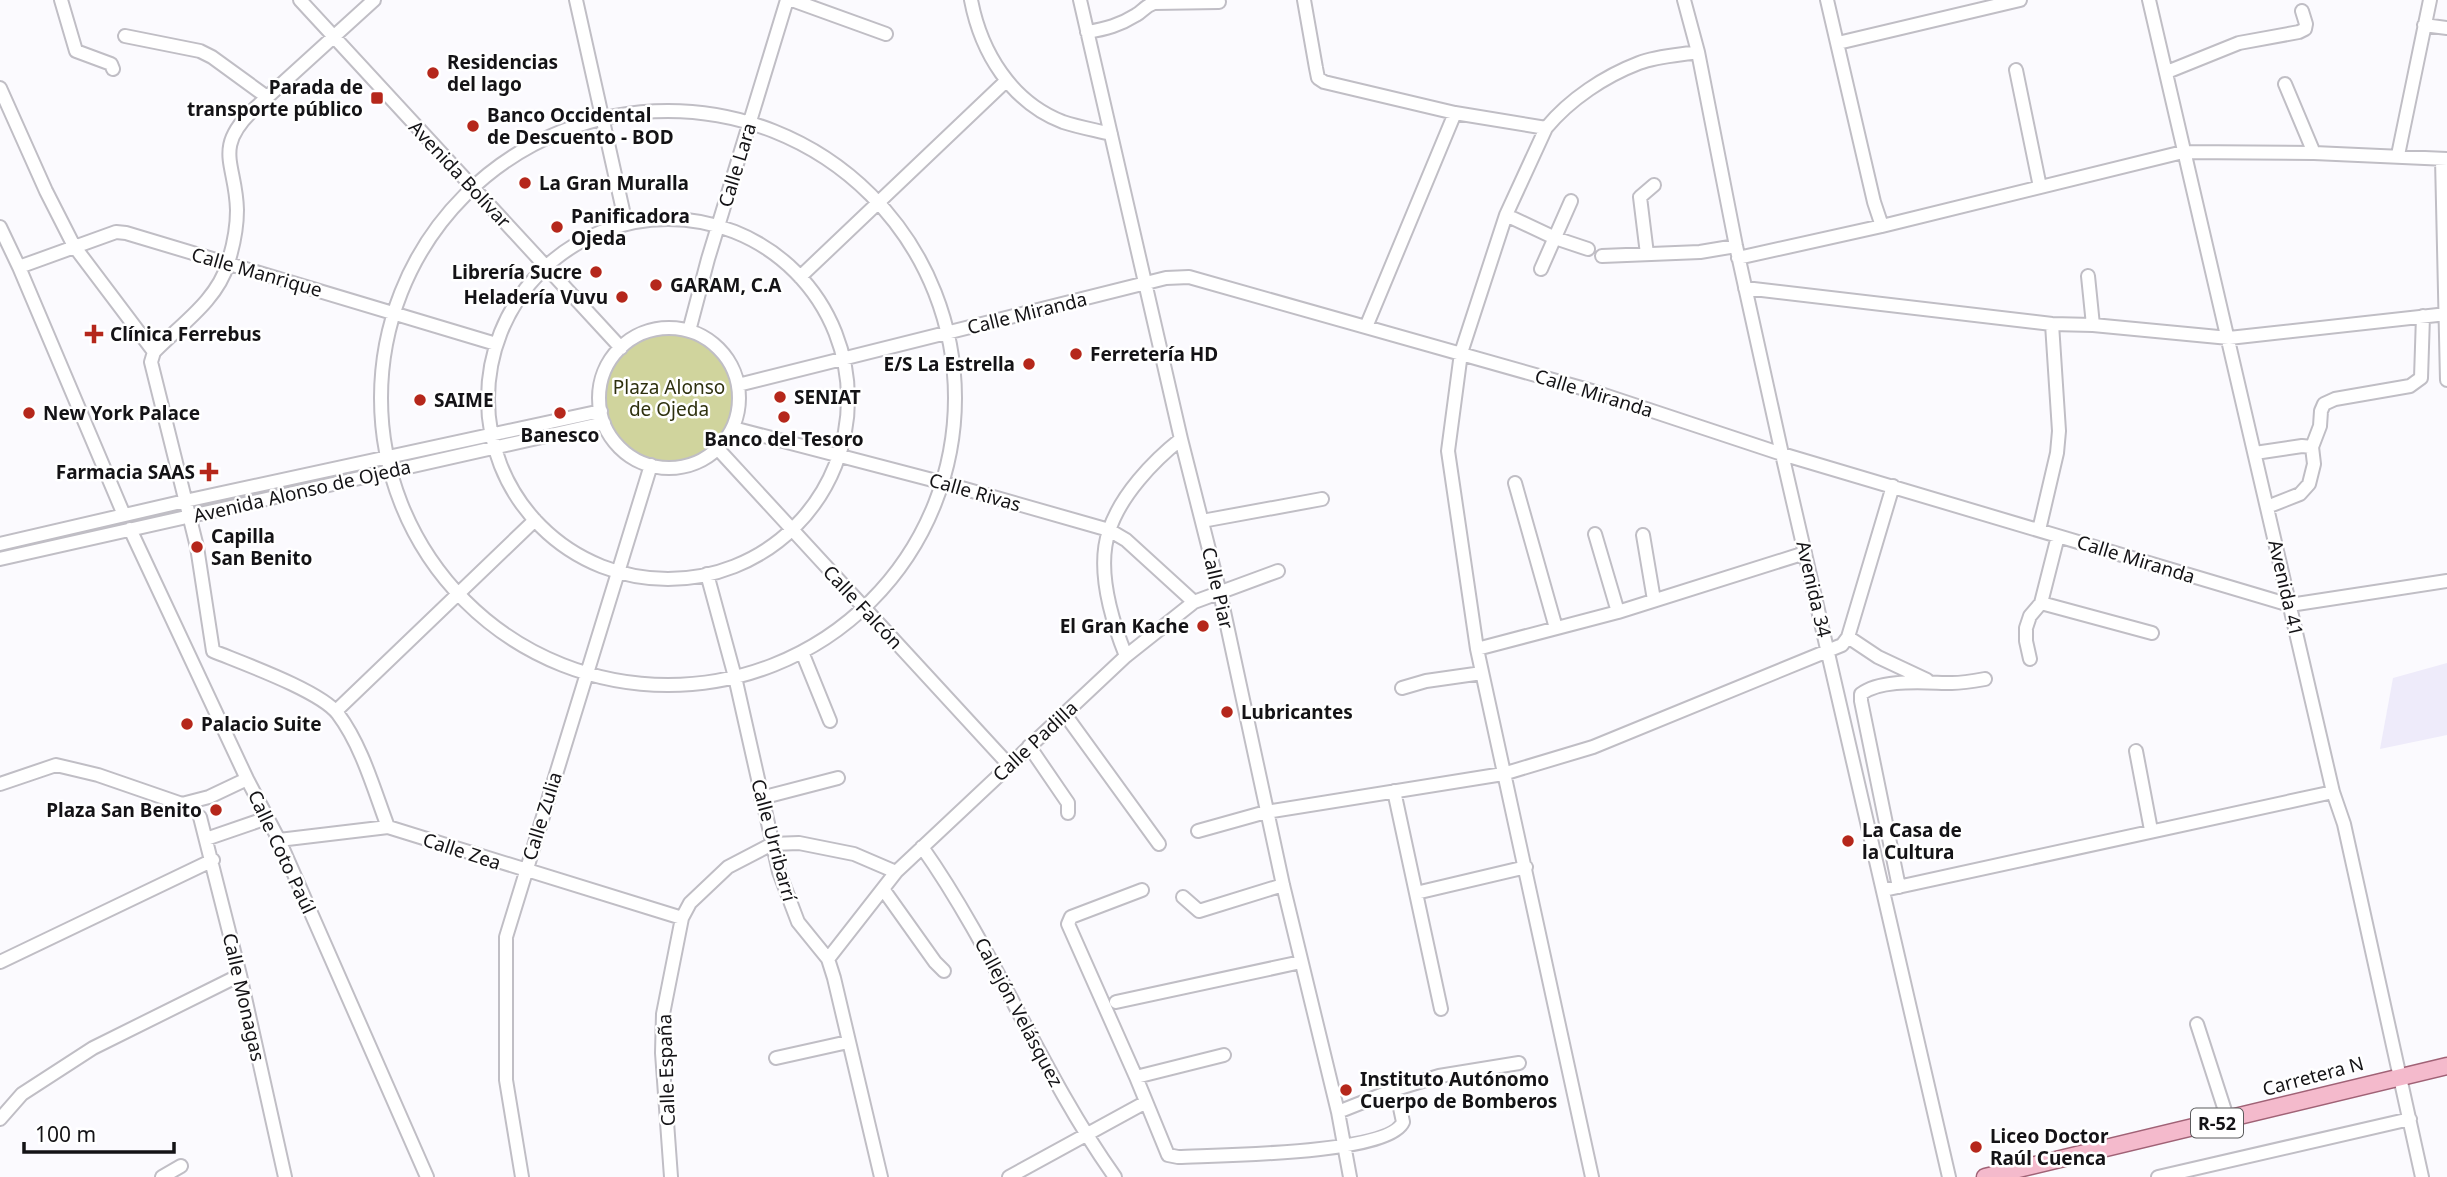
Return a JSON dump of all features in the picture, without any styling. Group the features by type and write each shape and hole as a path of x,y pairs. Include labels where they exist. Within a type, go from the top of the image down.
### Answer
{"main road":[{"name":"Carretera N","path":"1985,1177 2447,1066"}],"street":[{"path":"61,0 76,51 111,64 113,69"},
{"name":"Avenida Bolívar","path":"299,0 621,348"},
{"path":"213,651 197,547 151,362 154,352 202,306 222,277 228,263 237,209 229,160 229,141 242,121 374,0"},
{"path":"576,0 626,224"},
{"path":"790,0 886,34"},
{"name":"Calle Lara","path":"689,331 718,226 790,0"},
{"path":"971,0 974,18 988,52 1006,81 1045,113 1063,121 1111,134"},
{"name":"Calle Piar","path":"1080,0 1181,439 1220,593 1266,812 1338,1112 1350,1177"},
{"path":"1304,0 1318,78 1324,82 1455,113 1546,128"},
{"name":"Avenida 34","path":"1684,0 1699,52 1737,252 1782,454 1949,1177"},
{"path":"1827,0 1882,226"},
{"path":"1838,43 2020,0"},
{"name":"Avenida 41","path":"2149,0 2333,792 2344,824 2422,1177"},
{"path":"2398,155 2430,0"},
{"path":"1087,32 1114,27 1140,13 1144,6 1154,3 1219,2"},
{"path":"2167,72 2239,43 2299,32 2305,29 2306,23 2302,12"},
{"path":"2424,26 2447,28"},
{"path":"125,36 200,51 267,97"},
{"path":"1592,1177 1477,649 1448,452 1461,353 1506,215 1546,128 1566,105 1612,75 1642,62 1699,52"},
{"path":"2016,70 2040,187"},
{"path":"800,277 1006,81"},
{"path":"2286,84 2314,153"},
{"path":"0,88 74,246 154,352"},
{"path":"676,111 750,122 811,150 847,174 879,203 903,232 922,263 948,332 955,370 953,446 944,483 918,542 894,577 864,609 835,633 802,652 758,671 710,682 636,683 587,673 550,659 516,641 485,618 458,594 434,565 416,535 401,504 386,457 380,409 385,344 393,312 419,253 443,218 472,187 500,164 531,145 565,130 603,118 634,113 676,111"},
{"path":"1366,327 1455,113"},
{"path":"1602,256 1737,252 1882,226 2183,152 2398,155 2444,159 2447,380"},
{"path":"1647,254 1640,197 1654,185"},
{"path":"1541,269 1571,201"},
{"path":"1506,215 1588,249"},
{"path":"673,219 718,226 761,245 800,277 823,307 839,341 849,398 846,427 840,455 821,496 792,530 752,558 707,574 662,578 617,571 573,551 535,520 511,486 491,434 488,395 490,370 496,344 516,301 547,266 585,239 626,224 673,219"},
{"path":"0,227 124,515"},
{"name":"Calle Manrique","path":"19,267 116,232 496,344"},
{"name":"Calle Miranda","path":"738,385 1145,283 1176,276 1189,277 1592,391 1782,454 2290,605 2447,581"},
{"path":"2088,276 2093,325"},
{"path":"1745,288 2052,324 2093,325 2229,338 2446,314"},
{"path":"2267,507 2300,494 2309,484 2314,464 2312,447 2324,404 2335,399 2410,386 2421,377 2423,316"},
{"path":"2039,530 2057,453 2059,431 2052,324"},
{"path":"665,328 689,331 716,346 726,357 738,385 739,407 733,428 718,449 687,466 651,465 628,454 618,445 603,417 600,392 603,377 607,366 621,348 641,334 665,328"},
{"name":"Avenida Alonso de Ojeda","path":"0,544 491,434 603,417"},
{"name":"Avenida Alonso de Ojeda","path":"0,559 390,470 495,449 603,417"},
{"name":"Calle Rivas","path":"733,428 944,483 1109,530 1126,540 1194,602"},
{"path":"1126,656 1110,610 1106,561 1109,530 1137,482 1161,454 1181,439"},
{"path":"2255,453 2312,447"},
{"name":"Calle Falcón","path":"718,449 1009,765"},
{"name":"Calle Zulia","path":"522,1177 506,1080 506,937 651,465"},
{"path":"1515,483 1556,628"},
{"path":"1198,831 1266,812 1503,774 1593,747 1842,645 1848,637 1893,486"},
{"path":"1202,520 1322,499"},
{"path":"337,711 535,520"},
{"name":"Calle Coto Paúl","path":"130,529 247,779 279,840 427,1177"},
{"path":"1594,534 1618,612"},
{"path":"1643,535 1654,600"},
{"path":"2030,659 2026,628 2030,616 2040,603 2058,536"},
{"path":"1477,649 1618,612 1805,553"},
{"name":"Calle Padilla","path":"828,959 896,872 1126,656 1194,602 1278,571"},
{"name":"Calle Urribarrí","path":"707,574 735,677 779,872 798,922 828,959 881,1177"},
{"path":"2040,603 2152,633"},
{"path":"1848,637 1878,657 1930,681"},
{"path":"195,670 213,651"},
{"path":"213,651 286,682 337,711 358,749 388,827"},
{"path":"802,652 830,721"},
{"path":"1402,688 1426,681 1482,673"},
{"path":"1899,887 1861,694 1870,688 1930,681 1954,683 1985,679"},
{"path":"1064,713 1159,844"},
{"path":"1028,746 1068,803 1068,813"},
{"path":"2136,751 2151,830"},
{"path":"0,784 56,765 98,775 182,804 200,817 209,797"},
{"path":"761,798 838,778"},
{"path":"182,804 209,797 247,779"},
{"path":"1394,791 1441,1009"},
{"path":"1884,890 2333,792"},
{"name":"Calle Monagas","path":"200,817 240,975 285,1177"},
{"path":"206,839 267,818"},
{"name":"Calle Zea","path":"279,840 388,827 682,918"},
{"name":"Calle España","path":"671,1177 662,1053 663,1014 682,918 690,902 728,867 772,844 799,843 854,854 896,872"},
{"name":"Callejón Velásquez","path":"922,847 991,958 1086,1136 1115,1177"},
{"path":"0,962 212,860"},
{"path":"1416,893 1526,867"},
{"path":"1183,897 1199,911 1283,885"},
{"path":"883,889 944,971"},
{"path":"1142,890 1071,917 1068,924 1168,1155 1178,1157 1343,1148 1381,1138 1402,1126 1396,1089"},
{"path":"1116,1002 1301,962"},
{"path":"0,1119 22,1094 93,1048 240,975"},
{"path":"2197,1024 2228,1120"},
{"path":"776,1058 848,1042"},
{"path":"1136,1077 1224,1055"},
{"path":"1338,1112 1396,1089 1439,1076 1519,1063"},
{"path":"1009,1177 1146,1102"},
{"path":"2158,1177 2410,1119"},
{"path":"162,1177 181,1166"}],"shaded area":[{"path":"2447,663 2447,735 2380,749 2393,678"}],"green space":[{"name":"Plaza Alonso de Ojeda","path":"669,328 696,334 718,349 733,371 739,398 733,425 718,447 696,462 669,468 642,462 620,447 605,425 599,398 605,371 620,349 642,334"}],"place":[{"name":"Residencias del lago","path":"433,73"},
{"name":"Parada de transporte público","path":"377,98"},
{"name":"Banco Occidental de Descuento - BOD","path":"473,126"},
{"name":"La Gran Muralla","path":"525,183"},
{"name":"Panificadora Ojeda","path":"557,227"},
{"name":"Librería Sucre","path":"596,272"},
{"name":"GARAM, C.A","path":"656,285"},
{"name":"Heladería Vuvu","path":"622,297"},
{"name":"Clínica Ferrebus","path":"94,334"},
{"name":"Ferretería HD","path":"1076,354"},
{"name":"E/S La Estrella","path":"1029,364"},
{"name":"SENIAT","path":"780,397"},
{"name":"SAIME","path":"420,400"},
{"name":"New York Palace","path":"29,413"},
{"name":"Banesco","path":"560,413"},
{"name":"Banco del Tesoro","path":"784,417"},
{"name":"Farmacia SAAS","path":"209,472"},
{"name":"Capilla San Benito","path":"197,547"},
{"name":"El Gran Kache","path":"1203,626"},
{"name":"Lubricantes","path":"1227,712"},
{"name":"Palacio Suite","path":"187,724"},
{"name":"Plaza San Benito","path":"216,810"},
{"name":"La Casa de la Cultura","path":"1848,841"},
{"name":"Instituto Autónomo Cuerpo de Bomberos","path":"1346,1090"},
{"name":"Liceo Doctor Raúl Cuenca","path":"1976,1147"}]}
